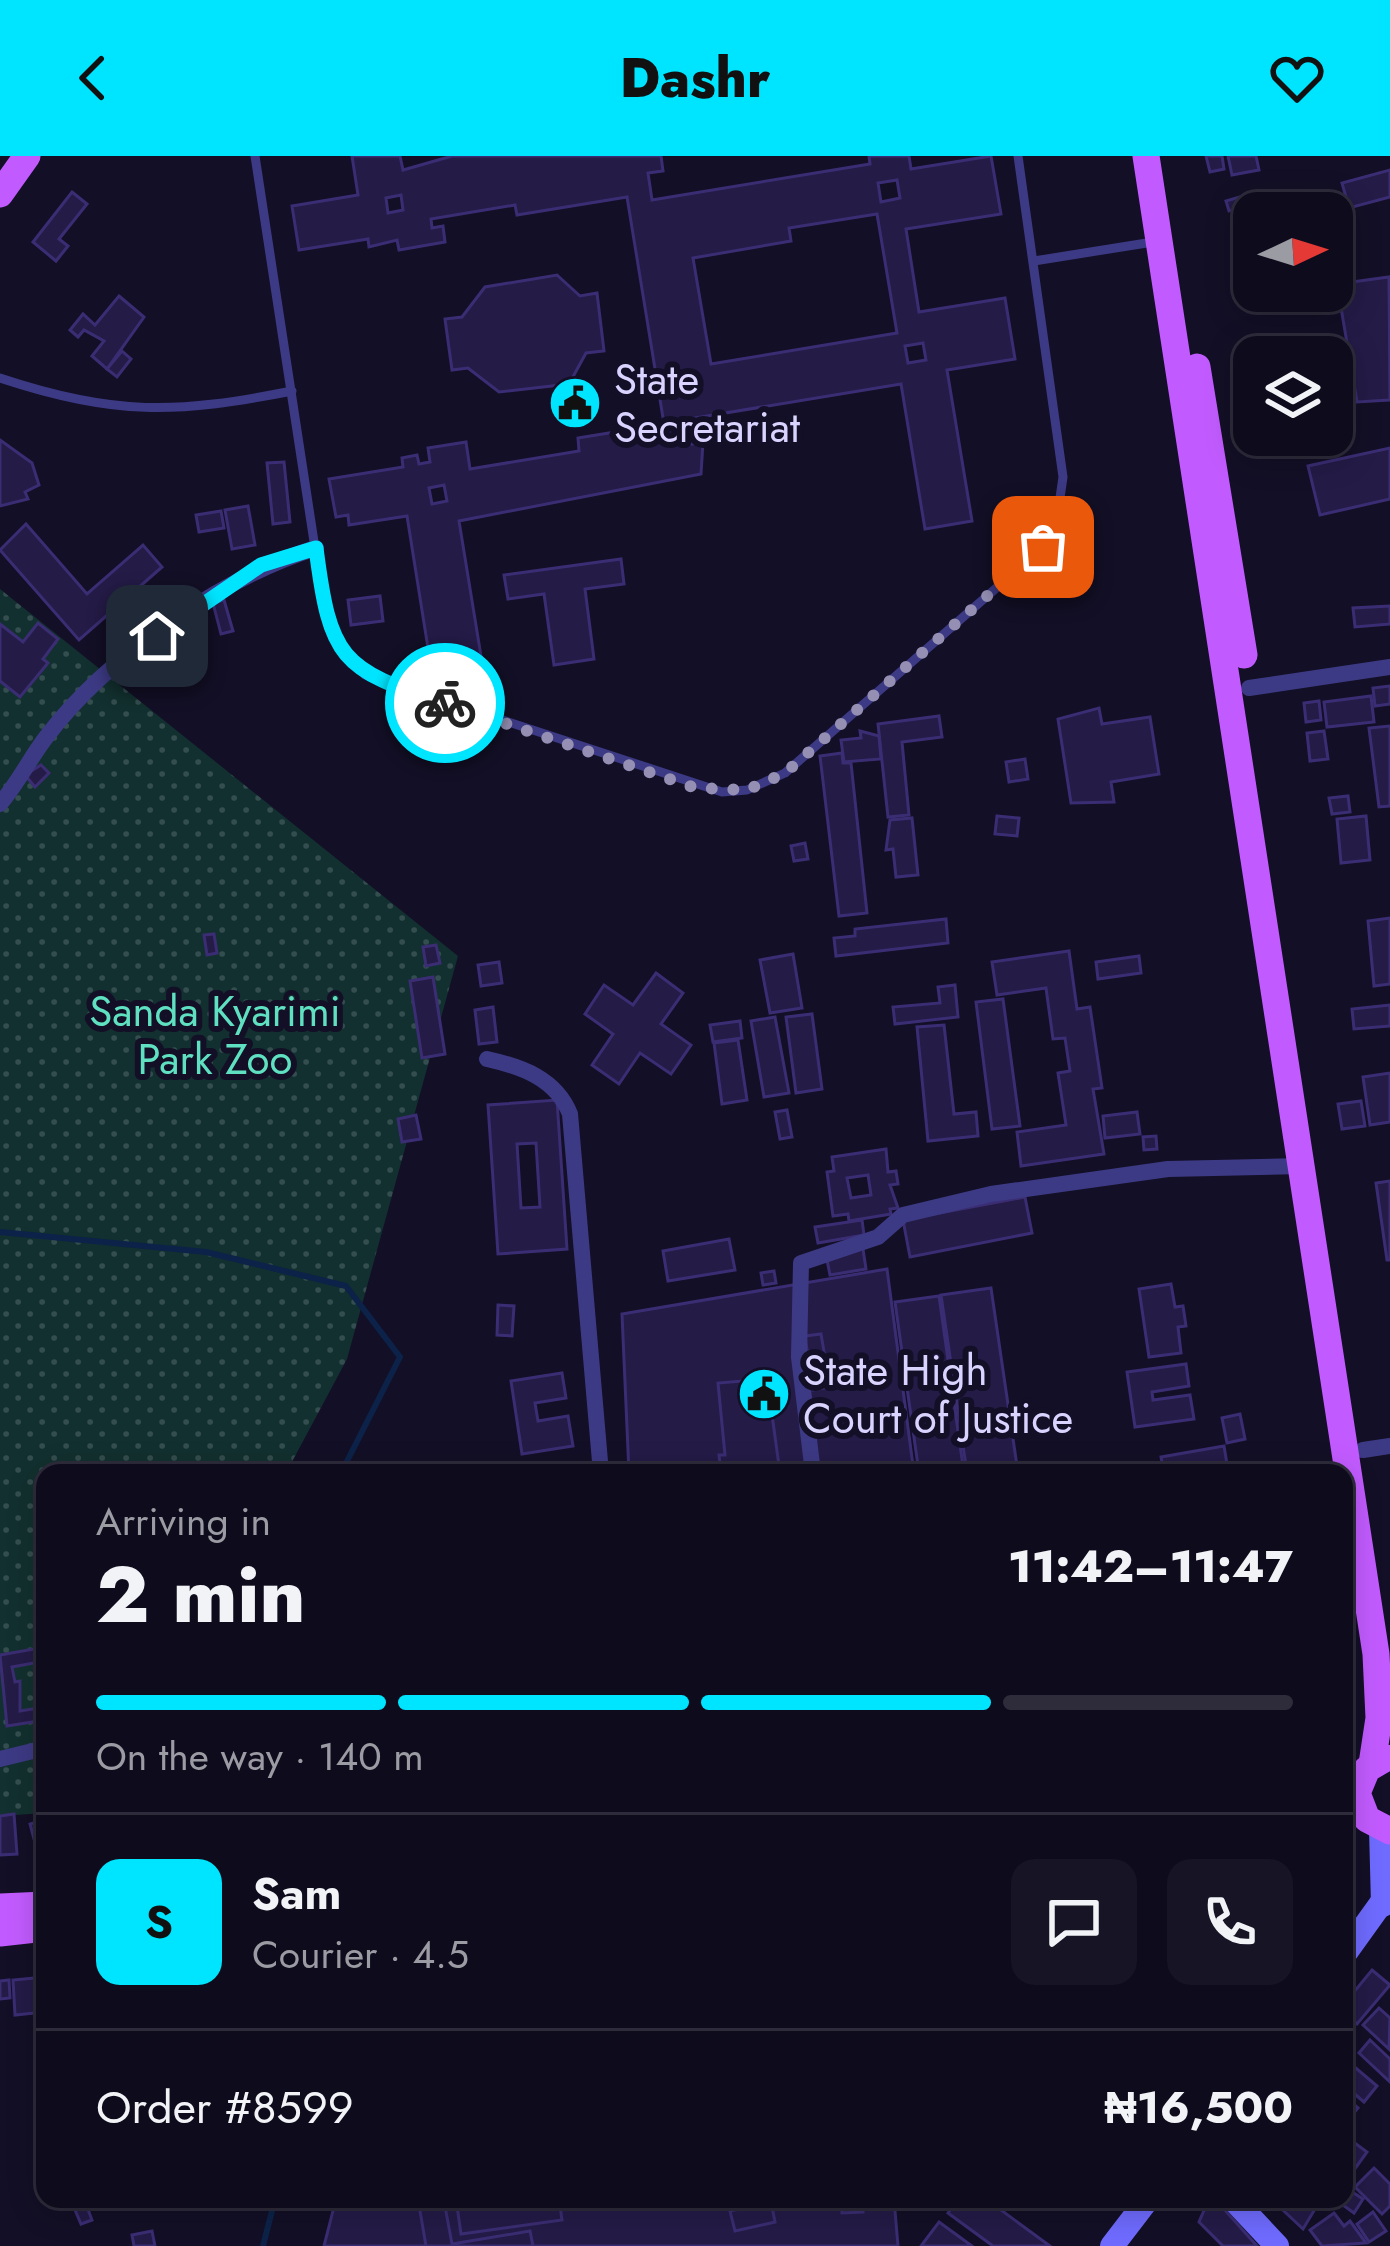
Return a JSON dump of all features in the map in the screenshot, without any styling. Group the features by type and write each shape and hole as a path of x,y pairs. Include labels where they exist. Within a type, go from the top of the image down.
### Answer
{"main road":[{"path":"0,194 27,156"},
{"path":"1146,156 1348,1464"},
{"path":"1165,156 1376,1448 1390,1644"},
{"path":"1353,1500 1376,1654 1379,1718 1357,1793 1370,1824 1386,1899 1353,1943"},
{"path":"0,1907 36,1905"},
{"path":"0,1933 36,1929"},
{"path":"1112,2246 1141,2208"},
{"path":"1241,2208 1277,2246"}],"street":[{"path":"0,804 46,737 125,657 261,565 316,548"},
{"path":"1249,688 1390,667"},
{"path":"487,1059 519,1067 561,1092 570,1114 600,1464"},
{"path":"811,1464 799,1357 801,1263 878,1237 902,1215 992,1194 1168,1169 1303,1166"},
{"path":"0,1759 36,1750"}],"lane":[{"path":"255,156 331,628 365,675 696,788 747,790 785,773 1043,547 1058,512 1063,477 1018,156"},
{"path":"1034,261 1159,241"},
{"path":"0,378 108,408 177,411 292,391"}],"green space":[{"name":"Sanda Kyarimi Park Zoo","path":"0,589 458,956 347,1359 291,1464 36,1464 36,1814 0,1816"}],"building":[{"path":"352,156 400,156 403,170 452,156 661,156 663,171 648,173 652,200 870,164 869,156 909,156 911,169 991,156 1001,214 906,229 919,312 1005,298 1015,359 947,370 972,521 925,529 901,384 683,420 692,444 703,442 701,474 459,521 481,656 463,659 464,666 431,667 407,516 349,525 348,515 336,517 329,479 403,467 402,458 417,455 419,464 430,462 428,448 466,442 470,469 579,451 578,438 664,424 627,197 517,215 515,205 431,219 432,228 443,226 445,242 399,250 397,240 369,247 368,239 299,250 292,206 358,195","holes":["897,180 900,198 881,202 878,183","401,195 403,210 388,213 386,198","877,214 897,333 711,364 693,258 791,241 789,228","923,343 926,360 908,363 905,346","444,485 447,501 432,504 429,488"]},
{"path":"1206,156 1222,156 1224,169 1210,172"},
{"path":"1228,156 1256,156 1259,170 1232,175"},
{"path":"1390,170 1390,197 1353,207 1353,192 1345,192 1342,183"},
{"path":"72,192 87,204 59,239 68,246 56,261 33,242"},
{"path":"557,275 580,296 597,293 604,351 586,353 569,384 499,392 468,368 452,370 445,319 462,317 485,287"},
{"path":"1389,277 1390,400 1357,402 1353,336 1346,336 1342,312 1353,312 1353,282"},
{"path":"119,296 144,317 107,369 92,356 104,341 84,330 78,337 70,330 83,314 95,325"},
{"path":"122,351 131,359 117,377 107,369"},
{"path":"0,440 32,463 39,485 25,492 28,499 0,506"},
{"path":"1390,448 1390,499 1320,515 1308,466"},
{"path":"284,462 290,522 273,524 267,463"},
{"path":"248,506 255,545 232,549 225,510"},
{"path":"221,511 224,528 199,532 196,515"},
{"path":"26,524 87,594 143,545 162,567 79,640 0,550"},
{"path":"621,559 624,584 585,589 594,659 554,665 544,594 508,599 504,575"},
{"path":"380,596 383,621 351,625 348,600"},
{"path":"224,600 233,631 221,634 213,603"},
{"path":"1390,606 1390,624 1355,627 1353,608"},
{"path":"38,623 58,639 43,659 48,663 20,697 0,681 0,624 23,642"},
{"path":"1390,686 1390,704 1375,706 1373,688"},
{"path":"1371,696 1374,722 1327,727 1324,702"},
{"path":"1319,701 1321,720 1306,722 1304,703"},
{"path":"1099,708 1102,724 1150,717 1159,774 1111,782 1114,802 1071,803 1058,719"},
{"path":"939,716 942,737 902,742 909,815 888,817 878,724"},
{"path":"1390,726 1390,806 1379,807 1369,728"},
{"path":"860,731 879,736 881,759 844,762 841,740 861,738"},
{"path":"1324,731 1328,759 1310,761 1307,733"},
{"path":"842,753 843,763 851,763 867,913 839,916 820,756"},
{"path":"1025,759 1028,779 1009,782 1006,762"},
{"path":"41,765 49,773 35,787 25,775"},
{"path":"1348,796 1350,812 1332,814 1329,798"},
{"path":"997,816 1019,818 1017,836 995,834"},
{"path":"1366,816 1370,860 1341,863 1337,819"},
{"path":"912,818 918,875 896,877 893,849 886,850 890,820"},
{"path":"805,843 808,859 794,861 791,846"},
{"path":"1390,918 1390,984 1374,986 1368,921"},
{"path":"946,919 948,943 836,956 834,938 855,936 855,929"},
{"path":"214,934 217,953 207,955 204,935"},
{"path":"436,945 440,963 426,966 423,947"},
{"path":"1069,951 1077,1009 1090,1007 1102,1088 1093,1089 1104,1154 1021,1166 1017,1132 1066,1125 1058,1073 1070,1071 1065,1038 1053,1039 1046,988 997,995 992,962"},
{"path":"793,954 802,1008 770,1013 760,960"},
{"path":"1139,956 1141,973 1098,979 1096,962"},
{"path":"499,962 502,983 481,986 478,965"},
{"path":"656,973 683,993 661,1024 691,1045 671,1074 640,1053 619,1084 592,1065 613,1034 585,1014 604,985 633,1005"},
{"path":"433,977 445,1054 422,1058 410,981"},
{"path":"955,985 958,1017 895,1024 893,1007 940,1003 938,987"},
{"path":"1003,999 1020,1126 992,1129 976,1002"},
{"path":"1390,1005 1390,1026 1354,1029 1352,1009"},
{"path":"493,1007 497,1042 479,1044 475,1010"},
{"path":"812,1014 822,1089 796,1093 786,1017"},
{"path":"775,1017 789,1093 764,1097 751,1021"},
{"path":"740,1021 742,1038 713,1042 710,1025"},
{"path":"944,1025 954,1114 976,1112 978,1136 928,1141 917,1027"},
{"path":"738,1040 747,1100 722,1104 714,1043"},
{"path":"1390,1073 1390,1122 1370,1125 1363,1077"},
{"path":"557,1100 567,1249 498,1254 488,1105","holes":["536,1143 540,1207 521,1208 517,1144"]},
{"path":"1361,1101 1365,1126 1342,1129 1338,1104"},
{"path":"787,1110 792,1137 780,1139 775,1112"},
{"path":"1137,1112 1140,1134 1105,1138 1103,1116"},
{"path":"416,1115 421,1139 402,1142 398,1119"},
{"path":"1156,1136 1157,1149 1144,1150 1143,1137"},
{"path":"886,1149 888,1172 896,1171 898,1184 890,1185 898,1208 890,1209 891,1214 849,1221 848,1214 833,1216 827,1172 834,1171 832,1157","holes":["868,1175 871,1195 851,1198 847,1178"]},
{"path":"1390,1181 1390,1260 1387,1260 1376,1183"},
{"path":"1025,1197 1032,1233 910,1257 903,1220"},
{"path":"862,1220 864,1235 818,1243 815,1227"},
{"path":"729,1239 735,1270 668,1281 663,1251"},
{"path":"863,1249 866,1269 830,1275 826,1255"},
{"name":"State High Court of Justice","path":"887,1269 913,1464 629,1464 622,1314"},
{"path":"774,1271 776,1283 763,1285 761,1273"},
{"path":"1171,1284 1175,1307 1183,1306 1186,1326 1178,1327 1181,1353 1149,1357 1139,1289"},
{"path":"991,1288 1017,1464 966,1464 941,1295"},
{"path":"939,1296 963,1464 918,1464 895,1302"},
{"path":"498,1305 514,1306 512,1336 497,1335"},
{"path":"821,1334 830,1387 813,1390 805,1336"},
{"path":"1186,1364 1189,1386 1152,1392 1153,1400 1190,1395 1194,1419 1135,1427 1127,1372"},
{"path":"562,1373 566,1398 535,1403 538,1421 568,1416 573,1446 522,1454 511,1381"},
{"path":"785,1382 787,1398 770,1400 779,1464 720,1464 719,1455 725,1455 718,1383"},
{"path":"1240,1414 1245,1439 1227,1443 1222,1418"},
{"path":"1224,1446 1227,1464 1162,1464 1161,1457"},
{"path":"36,1649 36,1663 12,1667 15,1682 20,1681 20,1711 36,1708 36,1721 7,1726 0,1655"},
{"path":"14,1814 17,1854 0,1855 0,1816"},
{"path":"1372,1970 1390,1985 1357,2024 1353,1993"},
{"path":"36,1978 36,2013 15,2015 13,1980"},
{"path":"9,1980 10,1998 0,1999 0,1981"},
{"path":"1379,2008 1390,2018 1389,2049 1363,2025"},
{"path":"1370,2040 1390,2059 1390,2082 1359,2053"},
{"path":"1353,2066 1377,2086 1364,2102 1353,2093"},
{"path":"1353,2142 1367,2152 1353,2169"},
{"path":"1374,2168 1390,2184 1390,2206 1382,2214 1355,2187"},
{"path":"1353,2193 1363,2199 1354,2213 1347,2208 1353,2208"},
{"path":"74,2208 87,2208 92,2220 81,2224"},
{"path":"334,2208 895,2208 898,2246 324,2246"},
{"path":"420,2208 445,2208 452,2244 530,2231 533,2246 426,2246"},
{"path":"457,2208 560,2208 562,2220 461,2234"},
{"path":"772,2208 775,2222 735,2231 730,2211"},
{"path":"842,2208 863,2208 863,2212 842,2213"},
{"path":"951,2208 998,2208 1050,2246 993,2246 948,2213"},
{"path":"1205,2208 1223,2208 1257,2246 1223,2246 1199,2222"},
{"path":"1281,2208 1316,2208 1303,2229"},
{"path":"1373,2212 1386,2231 1369,2242 1357,2224"},
{"path":"1334,2213 1344,2226 1350,2221 1366,2243 1322,2246 1310,2230"},
{"path":"939,2222 972,2246 921,2246"},
{"path":"152,2231 155,2246 134,2246 132,2235"}],"waterway":[{"path":"0,1232 206,1252 346,1286 400,1357 346,1464"},
{"path":"263,2246 273,2208"}],"way so far":[{"path":"445,703 696,788 747,790 785,773 1043,547"}],"place":[{"name":"State Secretariat","path":"575,403"},
{"name":"State High Court of Justice","path":"764,1394"}],"route":[{"path":"157,636 261,565 316,548 324,607 343,650 365,675 445,703"}]}
